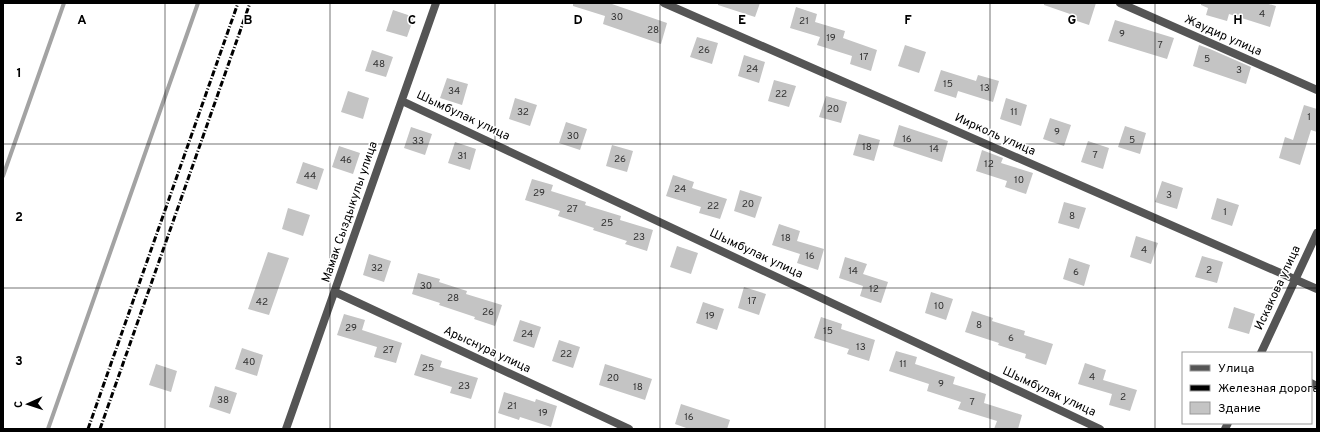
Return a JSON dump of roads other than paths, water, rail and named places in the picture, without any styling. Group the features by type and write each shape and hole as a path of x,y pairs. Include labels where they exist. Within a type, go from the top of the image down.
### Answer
{"street":[{"name":"Мамак Сыздыкулы улица","path":"286,429 436,3"},
{"name":"Иирколь улица","path":"664,3 1317,289"},
{"name":"Жаудир улица","path":"1120,3 1317,90"},
{"name":"Шымбулак улица","path":"402,101 1100,429"},
{"name":"Искакова улица","path":"1261,352 1317,233"},
{"name":"Арыснура улица","path":"335,292 629,429"}],"waterway":[{"path":"3,176 64,3"},
{"path":"48,429 198,3"}],"railway":[{"path":"88,429 238,3"},
{"path":"100,429 250,3"}]}
